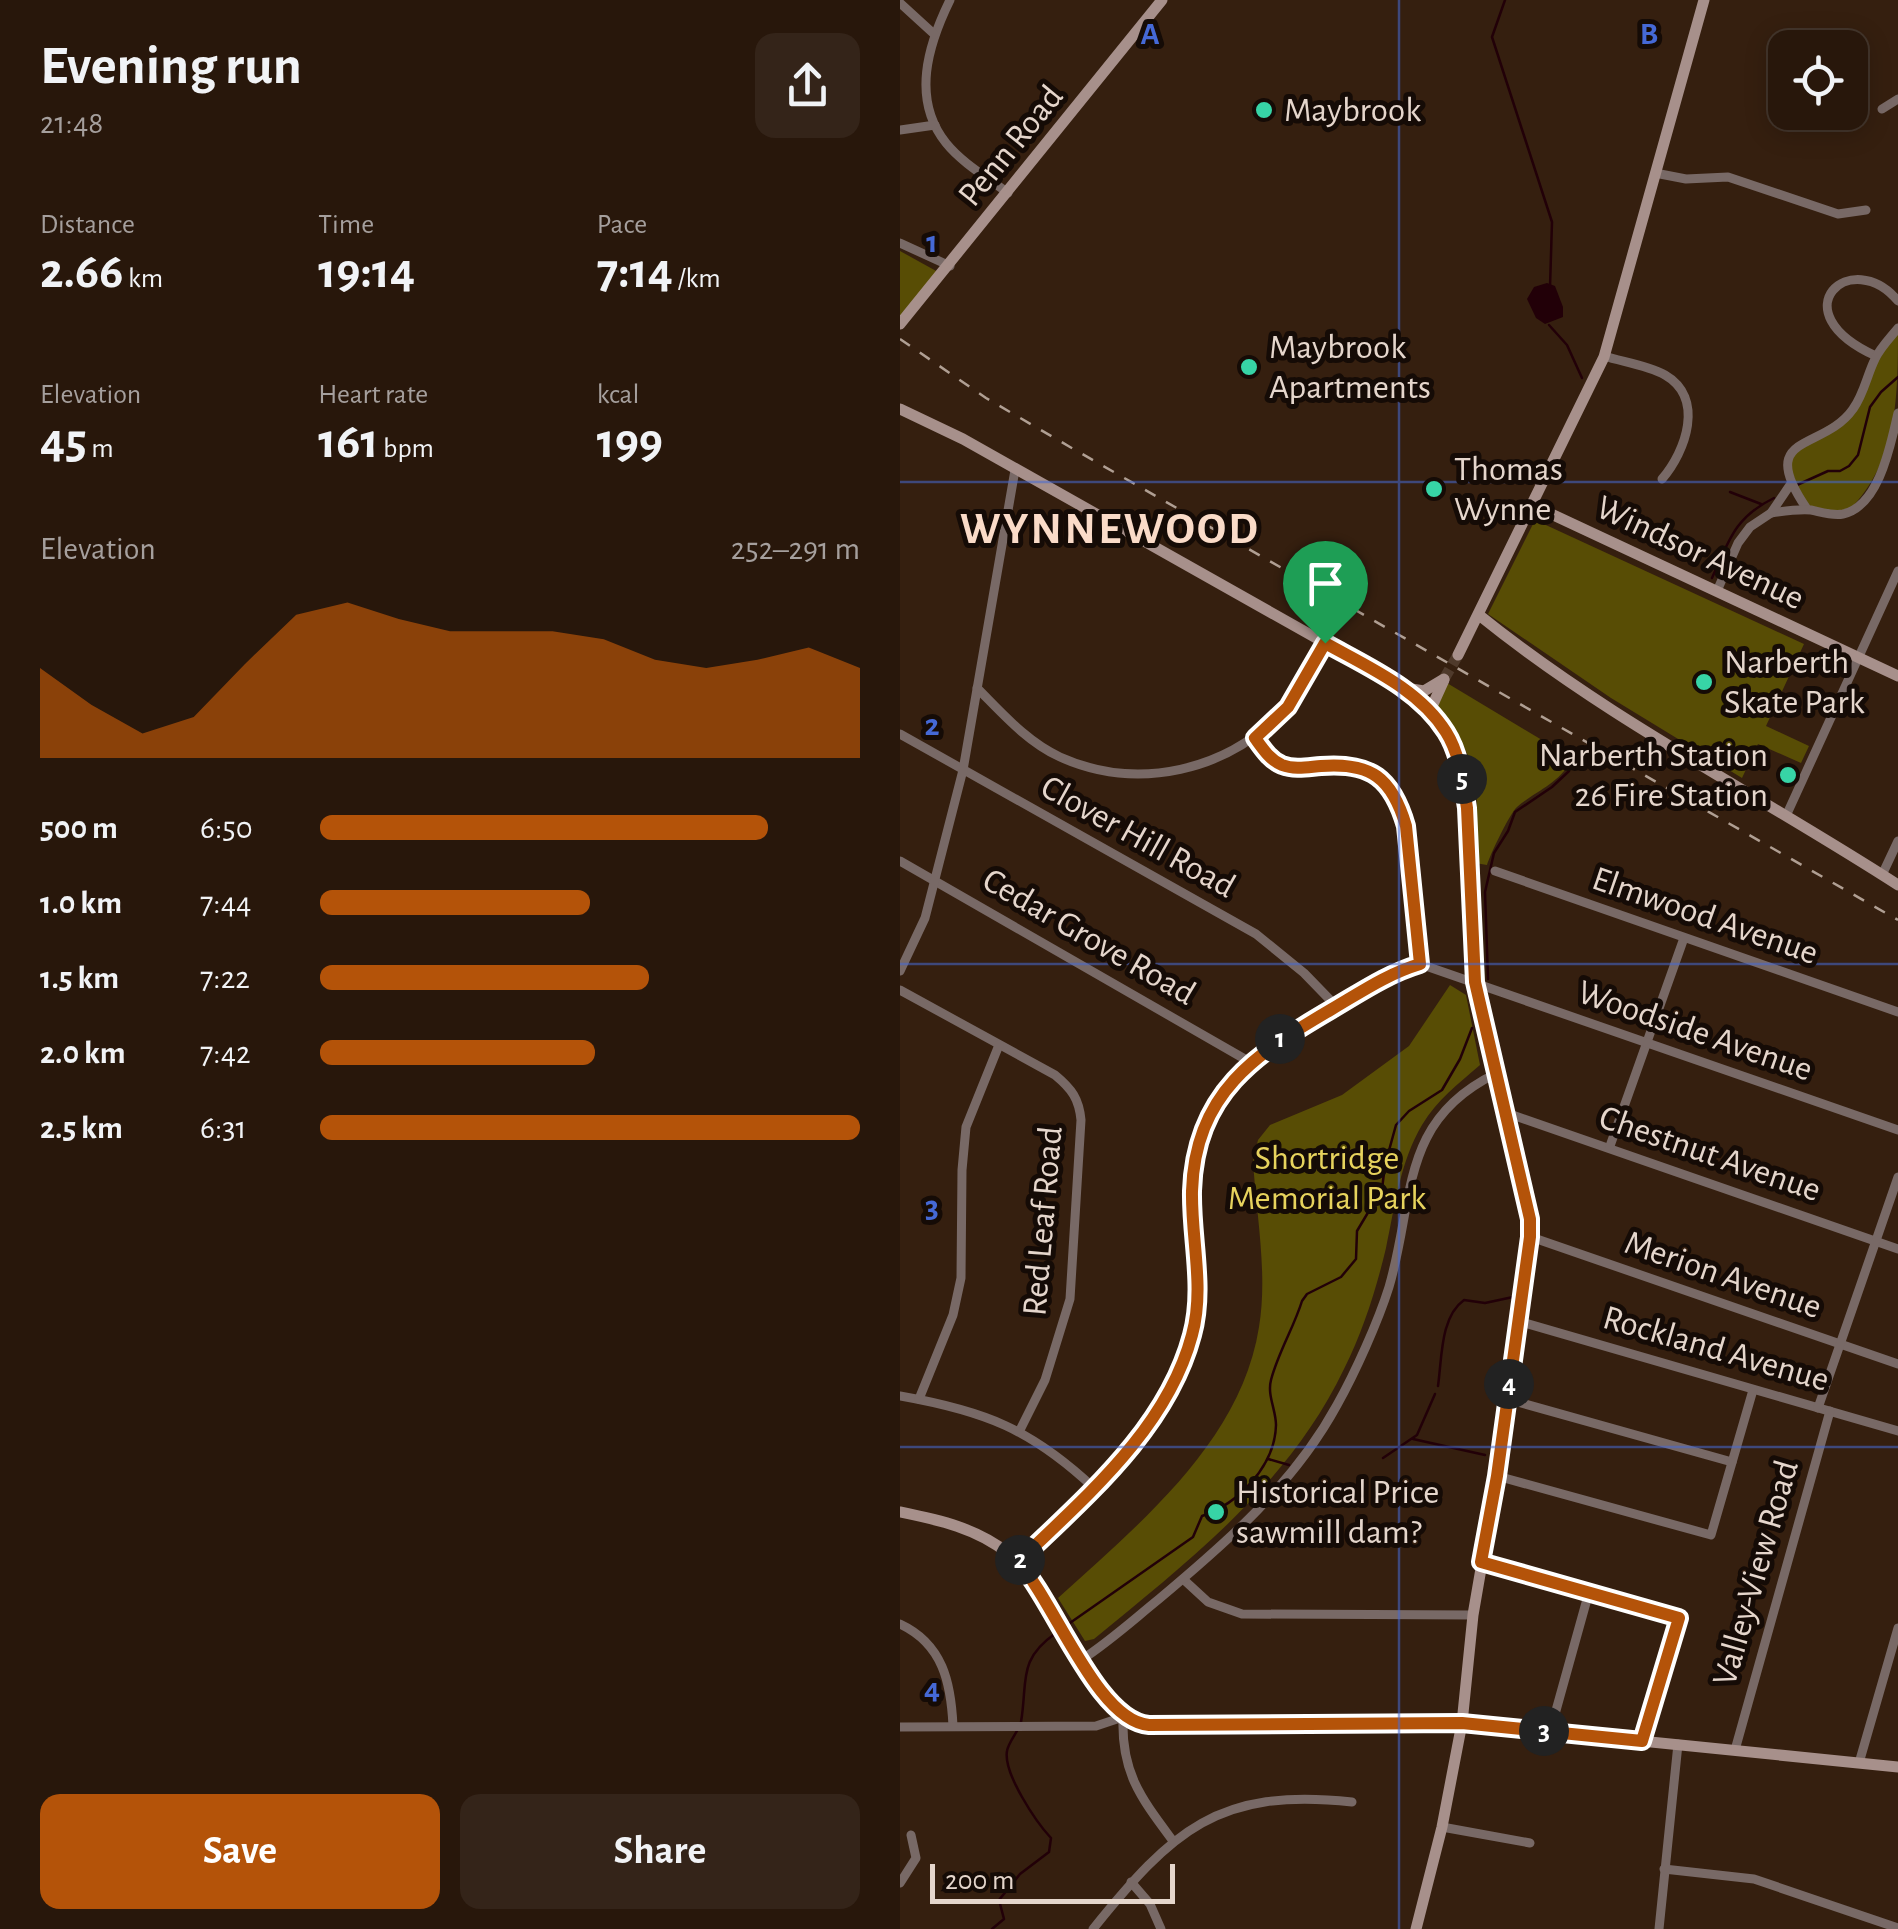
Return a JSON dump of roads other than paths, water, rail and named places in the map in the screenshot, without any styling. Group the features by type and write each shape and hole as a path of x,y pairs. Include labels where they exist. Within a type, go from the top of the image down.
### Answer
{"street":[{"path":"950,0 934,34 926,68 926,92 935,125 958,154 1008,193"},
{"name":"Penn Road","path":"900,324 1162,0"},
{"path":"1458,655 1604,356 1704,0"},
{"path":"900,3 934,34"},
{"path":"1882,109 1898,99"},
{"path":"900,130 935,125"},
{"path":"1655,173 1686,179 1728,178 1838,214 1866,210"},
{"path":"900,243 950,266"},
{"path":"1876,356 1834,330 1827,304 1844,280 1863,278 1898,300"},
{"path":"1807,510 1790,485 1788,462 1800,443 1852,412 1876,356 1898,328"},
{"path":"1604,356 1662,373 1685,396 1687,431 1673,466 1662,479"},
{"path":"900,408 963,439 1405,688 1424,692 1444,679 1428,713"},
{"path":"1771,512 1845,514 1868,495 1879,478 1898,412"},
{"path":"900,972 925,918 962,770 1014,470"},
{"path":"1717,590 1738,543 1750,527 1771,512 1790,485"},
{"name":"Windsor Avenue","path":"1532,505 1898,676"},
{"path":"1786,816 1898,572"},
{"path":"1479,615 1521,649 1645,731 1898,886"},
{"path":"977,688 1020,731 1059,757 1125,775 1182,771 1221,758 1255,738 1288,707 1325,643"},
{"path":"1405,688 1446,731 1463,780 1475,982 1530,1219 1497,1476 1473,1615 1462,1723 1442,1827 1416,1929"},
{"name":"Clover Hill Road","path":"900,734 1256,934 1336,1006"},
{"path":"1018,1562 1138,1439 1182,1363 1192,1334 1197,1282 1192,1190 1196,1158 1202,1132 1216,1102 1250,1062 1277,1041 1393,972 1420,964 1406,826 1400,806 1388,788 1377,775 1358,766 1294,768 1280,764 1268,756 1255,738"},
{"path":"1882,875 1898,841"},
{"name":"Cedar Grove Road","path":"900,861 1250,1062"},
{"name":"Elmwood Avenue","path":"1494,871 1898,1012"},
{"path":"1610,1146 1684,938"},
{"name":"Woodside Avenue","path":"1420,964 1898,1130"},
{"name":"Red Leaf Road","path":"900,990 1055,1076 1070,1087 1079,1102 1070,1299 1045,1380 1020,1430"},
{"path":"919,1400 953,1315 961,1278 966,1127 999,1046"},
{"path":"1081,1660 1183,1579 1269,1502 1303,1458 1337,1406 1388,1289 1422,1143 1448,1104 1470,1086 1495,1074"},
{"name":"Chestnut Avenue","path":"1504,1112 1898,1249"},
{"path":"1818,1408 1898,1177"},
{"name":"Merion Avenue","path":"1530,1237 1898,1364"},
{"name":"Rockland Avenue","path":"1518,1321 1898,1431"},
{"path":"1497,1476 1710,1535 1753,1390"},
{"path":"900,1396 980,1414 1020,1430 1060,1456 1094,1488"},
{"path":"1507,1399 1732,1462"},
{"name":"Valley-View Road","path":"1736,1750 1830,1411"},
{"path":"900,1512 976,1533 1018,1562 1058,1618 1105,1698 1123,1717 1149,1725 1462,1723 1898,1767"},
{"path":"1481,1562 1679,1618 1642,1741"},
{"path":"1183,1579 1208,1602 1242,1614 1473,1615"},
{"path":"1550,1732 1589,1592"},
{"path":"900,1624 920,1636 941,1661 953,1726"},
{"path":"1859,1764 1896,1646 1898,1628"},
{"path":"900,1727 1096,1726 1123,1717"},
{"path":"1123,1717 1124,1755 1130,1776 1172,1841"},
{"path":"1658,1929 1678,1744"},
{"path":"1093,1929 1131,1882 1172,1841 1224,1813 1271,1800 1352,1802"},
{"path":"1442,1827 1530,1842"},
{"path":"900,1883 916,1858 912,1834"},
{"path":"1664,1869 1754,1879 1898,1928"},
{"path":"1131,1882 1150,1904 1162,1929"}],"waterway":[{"path":"1505,0 1492,37 1552,222 1550,287"},
{"path":"1549,325 1567,345 1582,378"},
{"path":"1797,485 1849,466 1858,455 1870,407 1898,377"},
{"path":"1730,492 1761,504"},
{"path":"1712,578 1742,522 1774,498"},
{"path":"1488,979 1485,892 1494,853 1515,812 1569,771"},
{"path":"1067,1625 1193,1537 1202,1516 1241,1493 1262,1469 1276,1425 1271,1380 1302,1301 1307,1294 1341,1277 1356,1259 1357,1231 1382,1189 1396,1125 1409,1111 1442,1090 1472,1028"},
{"path":"1438,1386 1446,1328 1456,1307 1464,1300 1485,1303 1513,1297"},
{"path":"1383,1458 1417,1435 1435,1394"},
{"path":"1413,1439 1485,1455"},
{"path":"1268,1459 1289,1465"},
{"path":"1021,1722 1026,1672 1035,1653 1056,1633"},
{"path":"992,1929 1004,1919 999,1900 1020,1874 1049,1852 1051,1838 1029,1809 1010,1772 1007,1751 1018,1729"}],"tunnel":[{"path":"1444,679 1458,655"}],"railway":[{"path":"900,339 986,398 1070,447 1898,920"}],"place":[{"name":"Maybrook","path":"1264,110"},
{"name":"Maybrook Apartments","path":"1249,367"},
{"name":"Thomas Wynne","path":"1434,489"},
{"name":"Narberth Skate Park","path":"1704,682"},
{"name":"Narberth Station 26 Fire Station","path":"1788,775"},
{"name":"Historical Price sawmill dam?","path":"1216,1512"}],"district":[{"name":"WYNNEWOOD","path":"1110,529"}],"park label":[{"name":"Shortridge Memorial Park","path":"1327,1178"}]}
